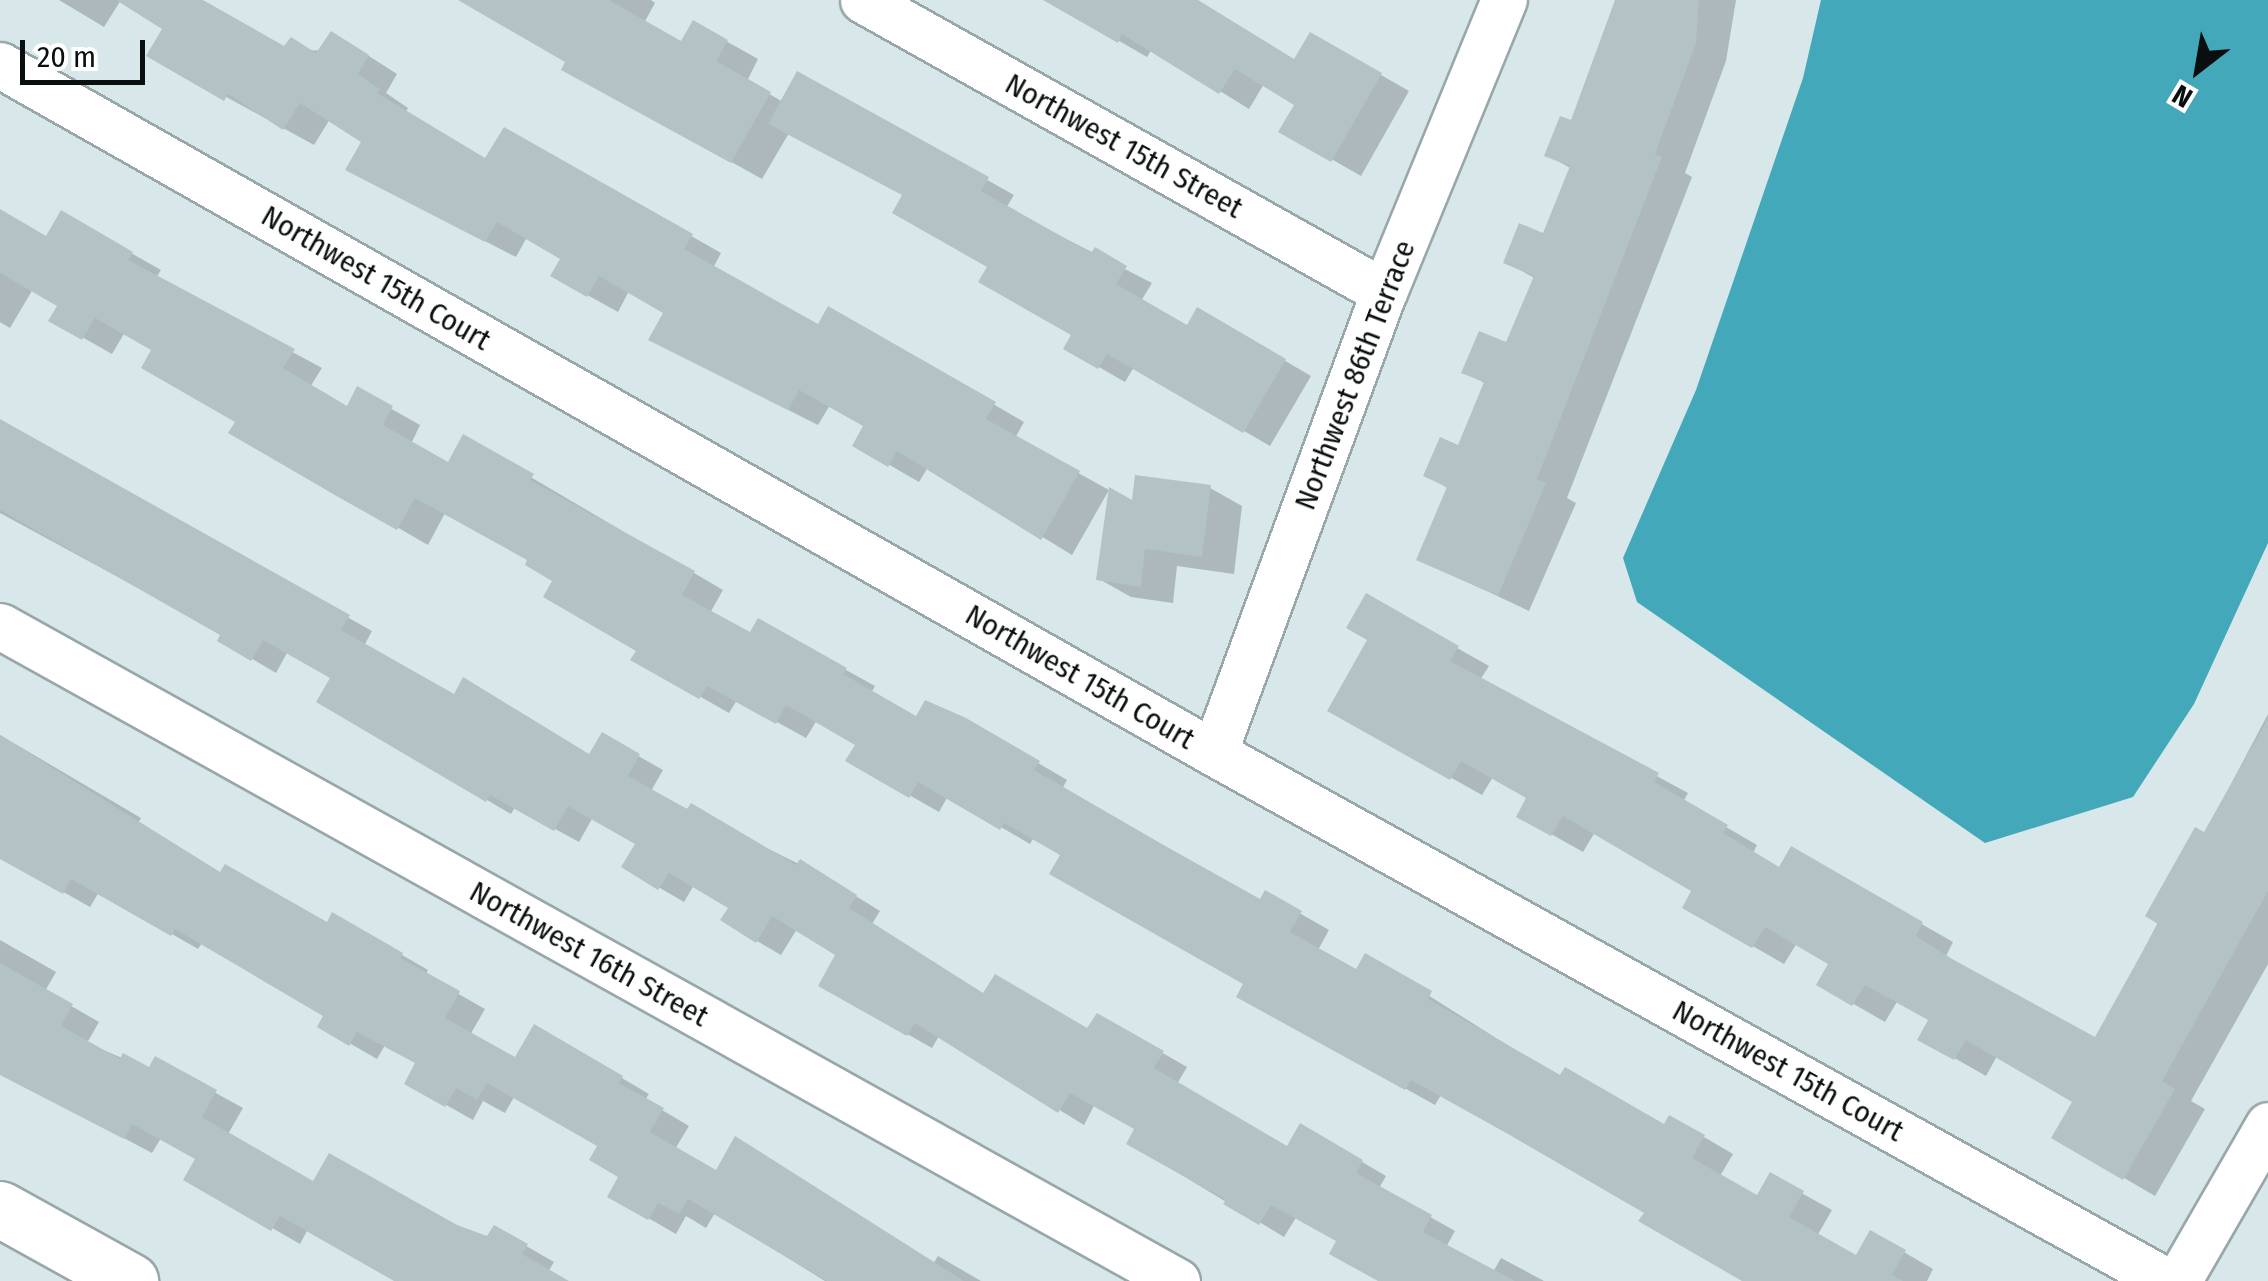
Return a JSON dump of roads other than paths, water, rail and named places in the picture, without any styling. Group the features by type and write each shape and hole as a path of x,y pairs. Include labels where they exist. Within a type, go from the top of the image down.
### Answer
{"street":[{"name":"Northwest 15th Street","path":"864,0 1384,292"},
{"name":"Northwest 86th Terrace","path":"1214,753 1384,292 1504,0"},
{"name":"Northwest 15th Court","path":"0,65 1214,753 2166,1281"},
{"name":"Northwest 16th Street","path":"0,626 1177,1281"},
{"path":"2178,1281 2268,1125"},
{"path":"0,1209 130,1281"}],"water":[{"path":"1821,0 2268,0 2268,543 2194,704 2133,797 1985,843 1637,602 1623,558 1696,390 1803,78"}]}
